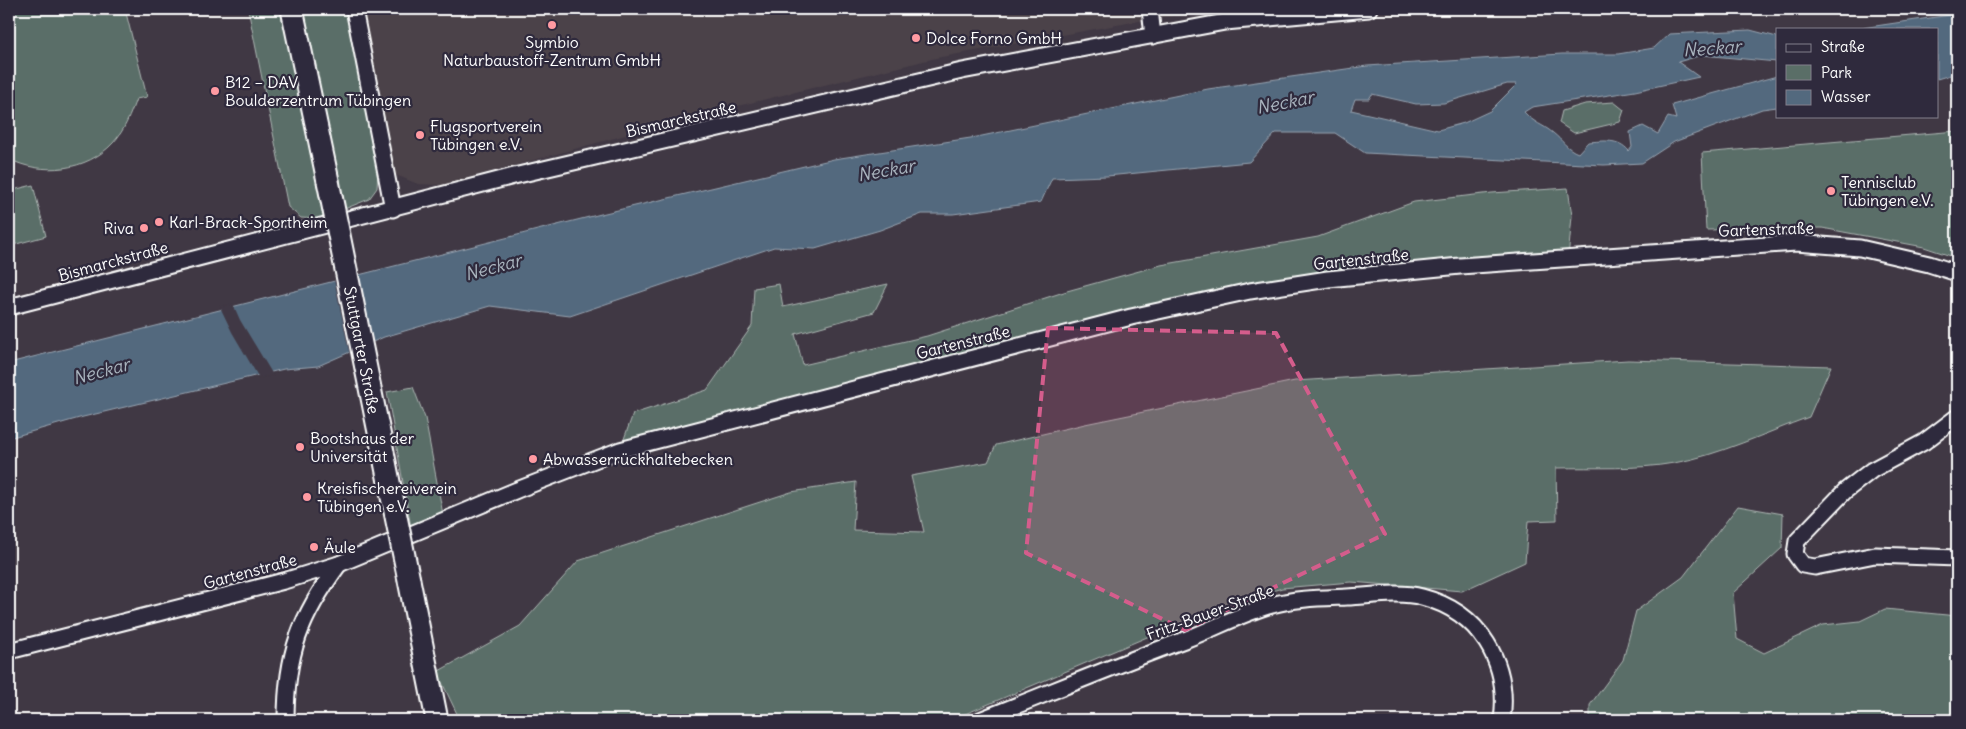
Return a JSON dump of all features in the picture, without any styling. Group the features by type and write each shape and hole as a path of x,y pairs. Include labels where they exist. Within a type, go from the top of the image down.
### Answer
{"main road":[{"name":"Stuttgarter Straße","path":"292,9 437,720"}],"street":[{"path":"354,9 393,209"},
{"path":"1150,9 1153,36"},
{"name":"Bismarckstraße","path":"9,307 393,209 514,176 962,71 1225,22 1369,9"},
{"name":"Gartenstraße","path":"9,651 284,581 339,564 534,483 620,450 1122,320 1250,291 1328,279 1460,266 1796,243 1860,248 1929,264 1957,273"},
{"path":"1957,417 1924,442 1872,470 1845,491 1797,542 1795,554 1803,565 1816,567 1875,554 1957,558"},
{"path":"286,720 287,673 300,628 318,594 339,564"},
{"name":"Fritz-Bauer-Straße","path":"980,720 1272,604 1336,597 1392,594 1422,596 1452,608 1480,632 1490,646 1501,673 1504,689 1502,720"}],"highlighted area":[{"path":"1048,328 1276,333 1385,534 1185,630 1026,553"}],"shaded area":[{"path":"358,9 1239,9 1155,18 936,58 688,118 442,185 418,184 396,175 387,164"}],"green space":[{"path":"9,9 125,9 147,97 136,99 121,133 113,143 90,160 64,168 50,169 36,168 9,159"},
{"path":"248,9 347,9 378,170 377,188 369,199 320,219 301,218 288,207"},
{"path":"1614,102 1624,110 1620,122 1574,133 1559,123 1562,111 1585,104"},
{"name":"Tennisclub Tübingen e.V.","path":"1957,131 1957,258 1924,247 1822,228 1706,230 1702,153"},
{"path":"33,185 46,236 9,246 9,191"},
{"path":"1568,188 1572,216 1568,258 1290,285 620,450 633,414 707,390 752,326 754,288 779,284 783,307 888,284 874,312 795,334 803,365 927,336 1067,291 1161,265 1318,237 1414,202 1492,193"},
{"path":"1628,360 1831,366 1809,417 1742,443 1708,455 1660,465 1556,468 1557,520 1528,521 1525,562 1462,591 1351,582 1282,588 1211,610 951,720 460,720 437,672 520,626 578,561 791,492 856,482 853,530 924,532 911,476 988,462 996,445 1085,424 1295,381"},
{"path":"413,387 425,418 444,520 412,533 387,392"},
{"path":"1738,506 1783,514 1782,548 1733,593 1737,639 1764,653 1823,625 1860,621 1885,609 1957,616 1957,720 1590,720 1590,705 1623,660 1636,611 1683,577"}],"water":[{"path":"1957,14 1957,73 1938,79 1938,28 1862,28"},
{"name":"Neckar","path":"1750,30 1776,37 1776,62 1702,55 1678,62 1699,77 1635,91 1532,107 1524,112 1578,153 1588,142 1600,141 1615,142 1629,151 1632,147 1630,132 1643,126 1658,134 1668,117 1676,119 1672,105 1776,76 1776,107 1762,109 1674,142 1642,163 1604,165 1365,153 1335,133 1276,133 1249,162 1107,176 1052,178 1041,202 953,214 922,214 880,230 815,249 774,247 570,316 490,306 384,337 318,366 284,369 83,417 9,438 9,363 601,214 834,159 977,137 1208,89 1367,66 1562,54 1618,54 1654,48 1669,34","holes":["1507,84 1517,84 1490,111 1464,123 1438,130 1351,110 1355,99 1369,99 1372,94 1416,104 1444,103"]}],"pier":[{"path":"359,273 374,345 350,356 334,279"},
{"path":"233,304 240,320 273,375 259,378 232,332 220,307"}],"place":[{"name":"Symbio Naturbaustoff-Zentrum GmbH","path":"552,25"},
{"name":"Dolce Forno GmbH","path":"916,38"},
{"name":"B12 – DAV Boulderzentrum Tübingen","path":"215,91"},
{"name":"Flugsportverein Tübingen e.V.","path":"420,135"},
{"name":"Tennisclub Tübingen e.V.","path":"1831,191"},
{"name":"Karl-Brack-Sportheim","path":"159,222"},
{"name":"Riva","path":"144,228"},
{"name":"Bootshaus der Universität","path":"300,447"},
{"name":"Abwasserrückhaltebecken","path":"533,459"},
{"name":"Kreisfischereiverein Tübingen e.V.","path":"307,497"},
{"name":"Äule","path":"314,547"}]}
